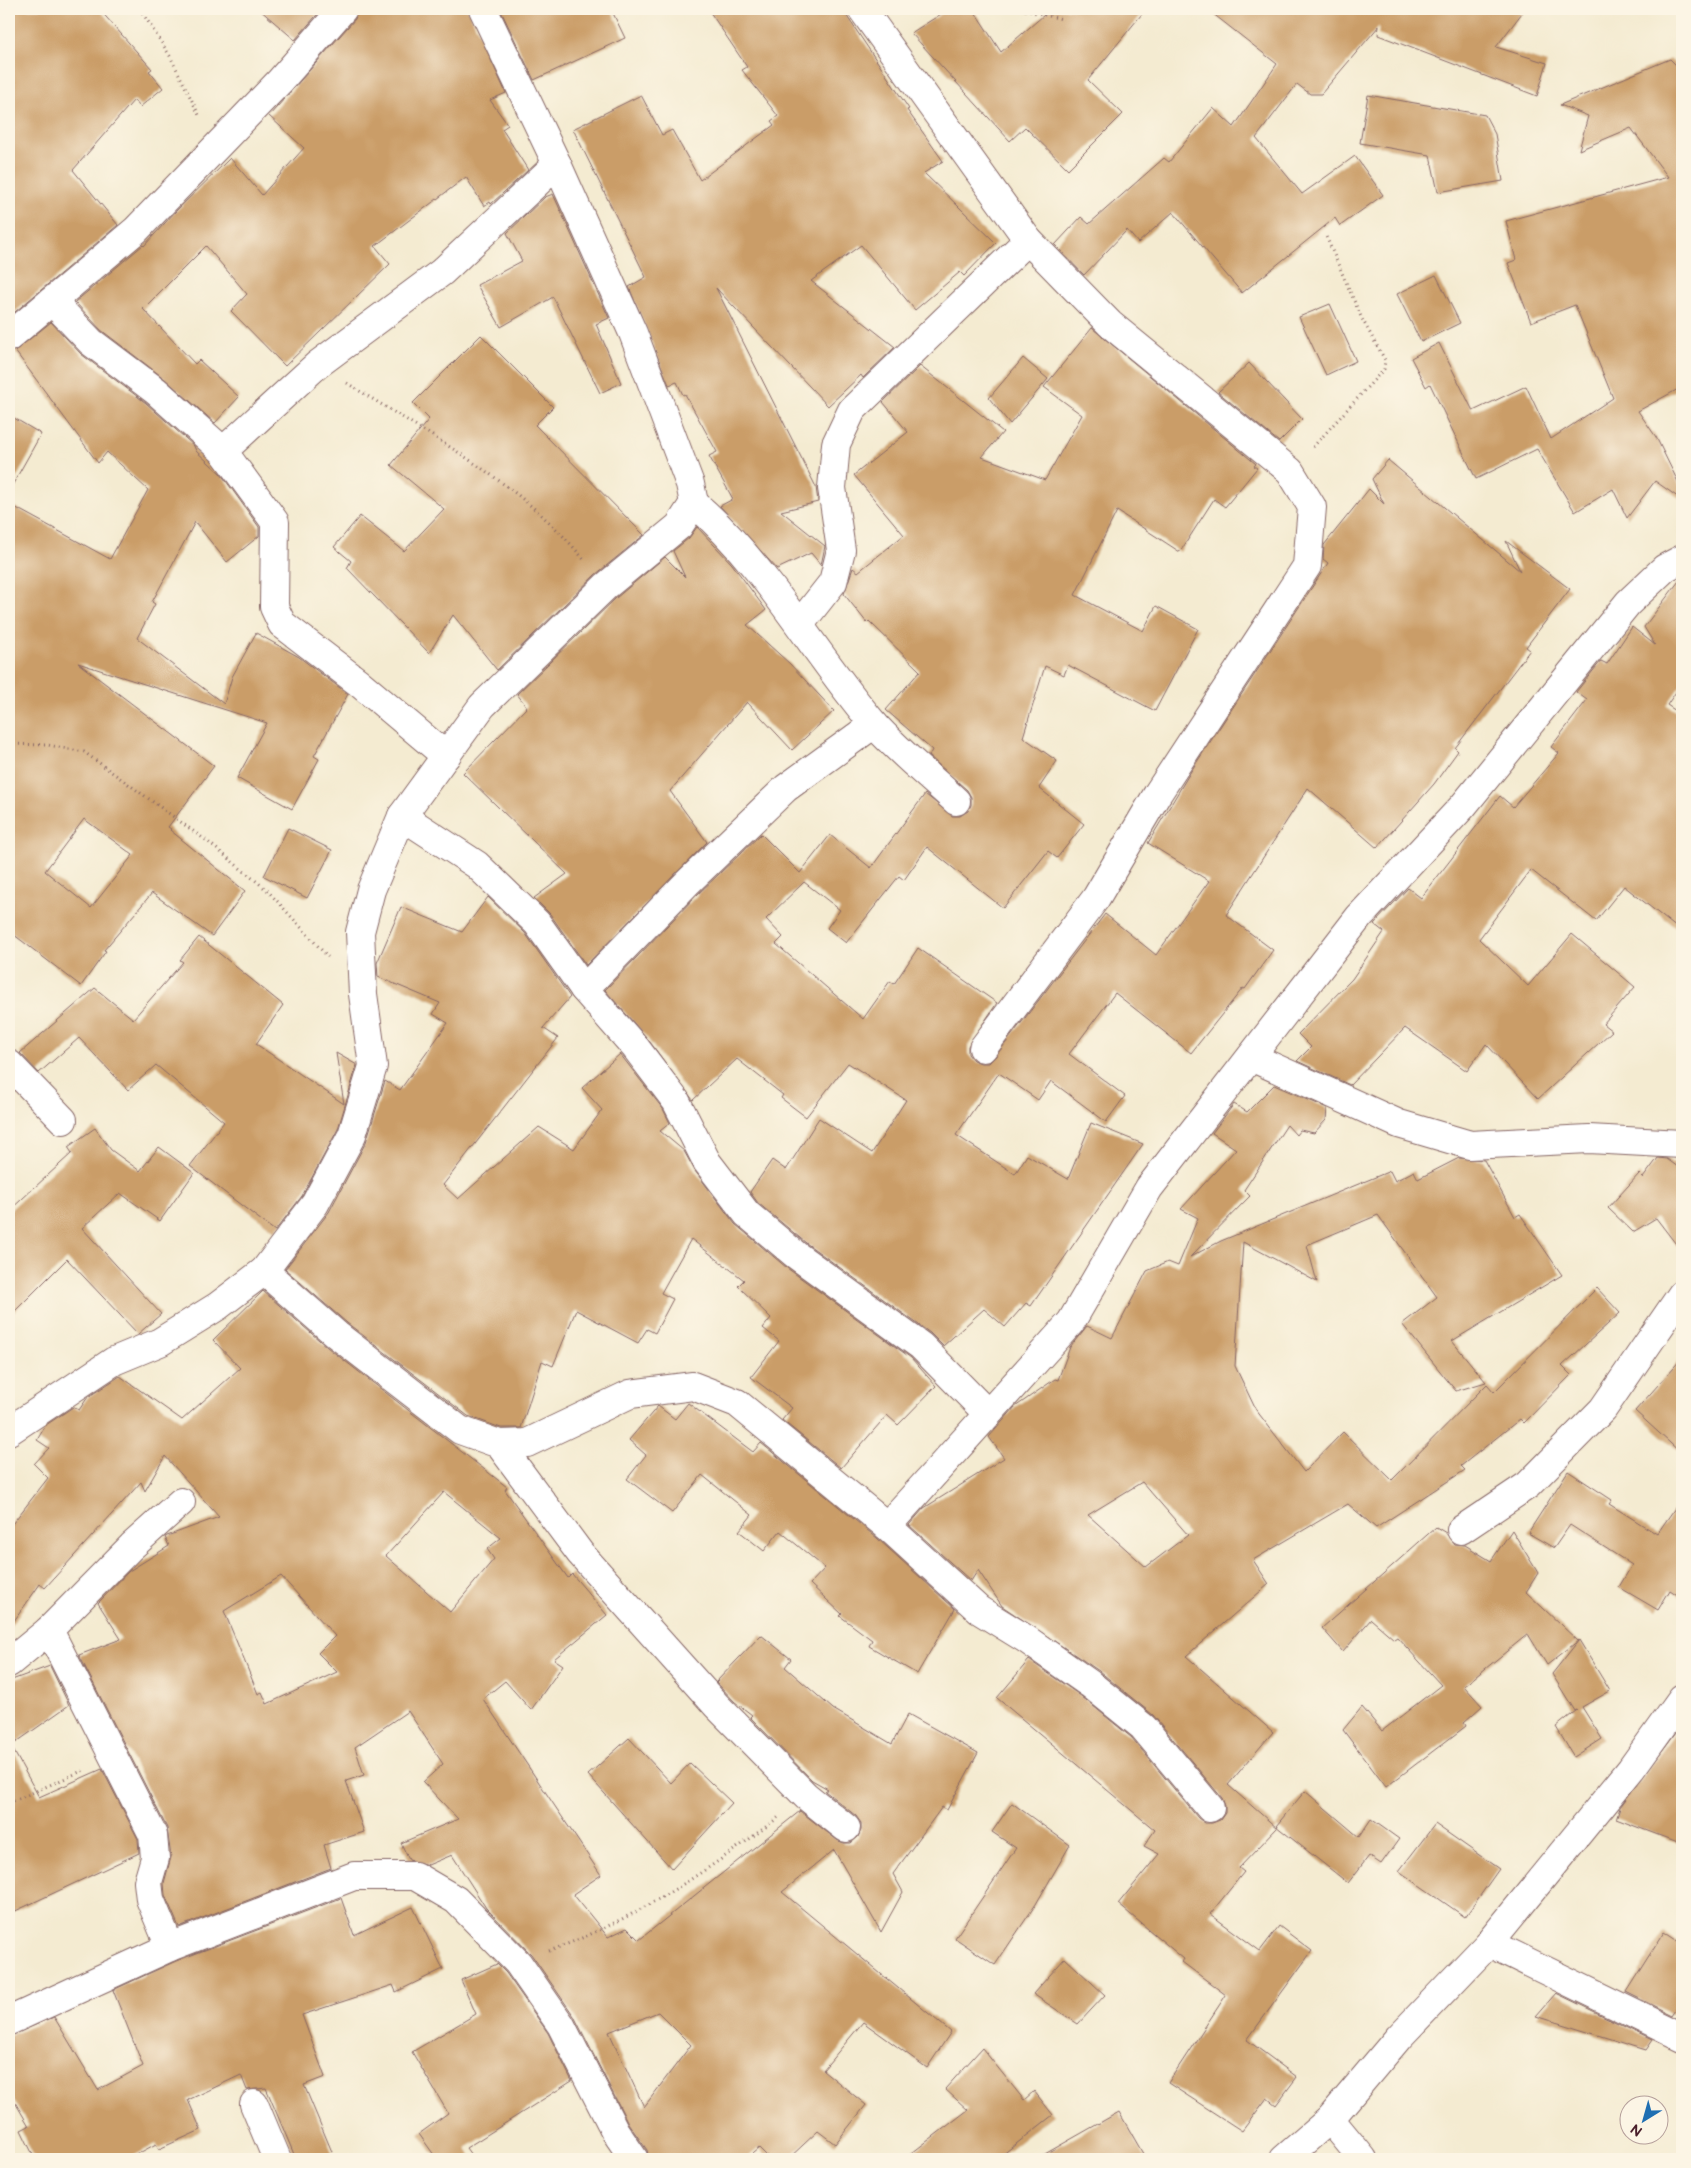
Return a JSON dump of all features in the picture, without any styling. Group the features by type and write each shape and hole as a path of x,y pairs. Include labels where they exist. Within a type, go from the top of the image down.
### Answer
{"street":[{"path":"9,337 136,230 280,81 343,9"},
{"path":"482,9 557,164 633,333 690,484 694,503 722,528 800,624 874,724 956,801"},
{"path":"862,9 1028,240 1110,324 1290,471 1312,507 1307,566 1158,793 1096,898 983,1048"},
{"path":"223,451 317,365 442,272 557,164"},
{"path":"800,624 833,582 841,550 832,488 836,444 852,410 1028,240"},
{"path":"52,301 90,342 156,391 223,451 275,522 274,607 282,624 358,682 446,756"},
{"path":"9,1431 114,1361 160,1342 218,1306 264,1271 315,1204 352,1135 373,1066 363,994 360,932 371,890 402,816 482,706 606,586 679,526 694,503"},
{"path":"887,1526 1071,1322 1149,1188 1359,917 1463,806 1628,603 1665,568 1682,559"},
{"path":"584,989 687,883 786,788 874,724"},
{"path":"402,816 477,866 537,923 584,989 635,1047 676,1100 707,1162 747,1214 796,1255 922,1346 988,1414"},
{"path":"1251,1057 1399,1124 1470,1145 1589,1139 1682,1144"},
{"path":"9,1064 63,1120"},
{"path":"264,1271 336,1335 460,1430 499,1444 527,1443 630,1394 693,1386 737,1403 887,1526 979,1610 1082,1678 1143,1727 1210,1808"},
{"path":"1460,1530 1528,1485 1603,1409 1682,1294"},
{"path":"499,1444 580,1553 718,1706 806,1796 846,1828"},
{"path":"9,1663 49,1630 132,1546 181,1502"},
{"path":"49,1630 153,1835 154,1858 148,1882 150,1899 170,1946"},
{"path":"1284,2159 1330,2119 1399,2037 1489,1943 1631,1769 1682,1698"},
{"path":"11,2015 170,1946 354,1876 415,1876 456,1900 518,1962 561,2025 615,2131 634,2159"},
{"path":"1489,1943 1682,2037"},
{"path":"254,2104 277,2159"},
{"path":"1330,2119 1363,2159"}],"path":[{"path":"140,9 170,56 216,149"},
{"path":"1020,9 1062,19"},
{"path":"1290,471 1384,369 1385,360 1362,319 1325,234"},
{"path":"317,365 451,448 511,491 568,539 606,586"},
{"path":"9,744 48,745 84,752 207,841 267,890 363,994"},
{"path":"9,1803 114,1757"},
{"path":"518,1962 570,1944 657,1899 742,1845 806,1796"}],"building":[{"path":"9,9 99,9 152,69 149,71 163,88 140,107 134,100 73,170 118,225 9,317"},
{"path":"259,9 322,9 295,40"},
{"path":"358,9 468,9 506,93 490,100 508,125 502,129 528,170 491,204 490,202 484,206 466,177 375,246 390,264 285,366 231,311 247,294 206,246 143,309 195,364 199,360 239,397 215,423 165,379 101,330 75,302 144,246 175,212 230,158 262,195 304,148 269,116 355,19"},
{"path":"500,9 611,9 625,38 534,80"},
{"path":"708,9 842,9 909,109 907,110 943,161 924,173 996,243 964,276 960,272 915,310 861,245 811,281 895,347 863,378 861,375 828,406 716,288 816,487 818,502 781,511 825,546 821,565 811,553 777,569 720,506 733,499 709,456 717,452 677,382 669,385 629,287 646,277 573,129 641,95 662,135 672,130 700,180 774,125 771,121 778,116 742,70 747,67"},
{"path":"949,9 973,9 1001,52 1051,9 1146,9 1088,80 1123,114 1068,169 1025,127 1010,141 911,33"},
{"path":"1207,9 1525,9 1496,47 1547,63 1537,96 1378,35 1379,26 1321,94 1310,94 1297,84 1256,138 1302,194 1355,156 1383,195 1340,226 1335,218 1242,293 1173,212 1138,243 1127,230 1084,275 1055,245 1081,217 1089,224 1164,158 1169,162 1213,108 1234,127 1277,64"},
{"path":"1670,59 1682,71 1682,387 1638,411 1656,437 1682,490 1682,500 1655,481 1627,518 1613,489 1575,512 1537,449 1476,479 1430,384 1426,387 1411,358 1439,343 1473,411 1526,386 1551,439 1613,398 1575,305 1531,322 1508,263 1516,260 1506,221 1668,177 1631,128 1579,150 1588,116 1560,105"},
{"path":"1368,95 1485,115 1495,134 1503,181 1438,192 1430,155 1360,143"},
{"path":"553,194 609,318 596,324 621,383 600,393 553,297 501,327 477,285 522,261 507,233 545,197"},
{"path":"1436,275 1460,323 1421,342 1397,294"},
{"path":"1330,304 1356,361 1326,375 1299,317"},
{"path":"51,322 81,354 146,403 194,446 196,451 221,474 259,527 259,536 227,562 195,522 152,602 155,604 137,638 224,704 232,677 256,633 299,657 348,694 314,756 319,759 292,809 237,778 267,723 78,663 214,766 168,827 245,891 212,936 152,893 104,950 106,951 81,986 9,931 9,504 110,559 148,490 107,452 98,463 15,351","holes":["84,819 133,855 91,908 45,871"]},
{"path":"1092,328 1256,464 1254,466 1257,468 1225,507 1214,499 1180,552 1117,511 1075,595 1143,631 1156,606 1198,629 1155,711 1068,665 1064,675 1045,666 1023,737 1057,761 1039,788 1084,824 1057,858 1048,851 1003,908 927,847 904,880 899,876 846,943 827,928 840,910 804,882 766,919 783,937 776,944 863,1019 890,981 894,984 918,948 997,1003 968,1046 968,1054 973,1060 989,1063 1105,914 1156,955 1209,881 1148,843 1191,771 1328,563 1323,559 1324,545 1369,489 1384,504 1372,479 1388,460 1520,571 1506,541 1570,589 1526,647 1530,650 1455,748 1458,751 1434,784 1377,848 1308,788 1226,915 1273,950 1245,989 1243,988 1191,1053 1115,993 1069,1054 1125,1096 1106,1122 1051,1081 1038,1100 999,1073 956,1135 1015,1174 1027,1155 1068,1179 1091,1123 1143,1144 1031,1306 1026,1303 1005,1327 984,1309 943,1346 930,1333 806,1243 758,1203 750,1192 772,1160 786,1170 819,1118 872,1153 906,1100 848,1063 806,1117 781,1098 783,1095 737,1059 693,1100 647,1038 605,990 698,894 761,834 800,873 830,835 871,868 925,794 952,816 960,816 968,811 971,805 971,797 967,790 929,756 932,750 886,710 920,671 869,621 867,623 844,594 853,568 858,572 904,535 854,475 908,432 883,402 920,366 1003,432 982,457 1045,480 1082,415 1044,387"},
{"path":"481,335 553,407 535,425 644,535 595,575 497,670 453,615 429,653 347,568 351,561 334,547 360,516 404,551 444,509 391,465 429,419 413,403"},
{"path":"1023,358 1048,379 1010,424 989,398"},
{"path":"1249,363 1302,419 1279,442 1218,392"},
{"path":"9,415 41,434 9,491"},
{"path":"697,527 732,564 766,610 747,625 790,664 834,711 792,750 747,702 670,791 707,842 586,965 550,914 534,898 567,874 463,773 527,707 517,694 616,598 665,557 685,577 673,551 689,538"},
{"path":"1682,577 1682,690 1680,686 1667,705 1682,715 1682,932 1624,886 1596,921 1531,870 1479,939 1528,986 1572,934 1635,987 1603,1024 1612,1031 1538,1099 1486,1044 1467,1071 1405,1028 1350,1085 1297,1061 1311,1047 1298,1034 1352,979 1384,932 1374,924 1408,888 1421,898 1500,796 1513,807 1559,753 1551,747 1587,700 1576,692 1601,661 1607,664 1632,627 1655,645 1644,627"},
{"path":"288,828 332,850 307,898 264,876"},
{"path":"488,897 525,933 570,997 543,1028 558,1038 443,1185 458,1199 539,1127 574,1149 602,1110 582,1088 620,1054 663,1109 670,1123 660,1131 684,1151 695,1171 735,1224 787,1268 911,1358 936,1386 898,1425 887,1415 841,1468 782,1420 792,1408 751,1377 779,1341 763,1328 771,1318 738,1286 744,1280 691,1239 661,1293 673,1299 655,1333 647,1329 638,1343 576,1310 553,1366 542,1361 521,1428 501,1428 468,1416 347,1323 285,1269 329,1212 366,1142 385,1081 400,1090 448,1023 433,1014 440,1003 378,977 377,963 401,907 462,932"},
{"path":"199,937 283,1005 256,1044 344,1104 336,1053 357,1065 338,1129 302,1196 275,1231 190,1166 224,1122 156,1065 128,1090 79,1038 39,1073 20,1053 95,988 133,1019 183,962 180,960"},
{"path":"1274,1085 1327,1108 1326,1120 1314,1133 1300,1130 1296,1135 1287,1125 1244,1190 1250,1196 1190,1257 1221,1241 1390,1171 1395,1181 1414,1171 1418,1179 1459,1158 1484,1160 1515,1217 1520,1214 1562,1275 1452,1341 1486,1382 1456,1391 1402,1324 1437,1297 1378,1215 1307,1245 1317,1282 1243,1242 1235,1366 1256,1410 1304,1472 1343,1432 1392,1480 1487,1384 1494,1392 1597,1288 1620,1313 1562,1366 1571,1375 1524,1423 1520,1419 1461,1466 1465,1470 1376,1528 1348,1504 1253,1560 1269,1584 1186,1656 1273,1732 1228,1785 1277,1828 1239,1868 1244,1872 1210,1914 1260,1951 1279,1926 1312,1951 1247,2040 1297,2077 1276,2105 1267,2098 1242,2131 1168,2083 1226,1995 1182,1962 1184,1959 1118,1904 1159,1854 1144,1846 1155,1830 997,1698 1029,1660 1081,1696 1132,1738 1198,1818 1205,1823 1220,1820 1225,1813 1222,1798 1153,1715 1099,1671 1002,1606 978,1570 971,1581 909,1525 924,1508 1004,1458 989,1437 1015,1407 1055,1379 1058,1380 1070,1347 1087,1326 1112,1338 1147,1271 1168,1262 1178,1266 1198,1218 1181,1209 1236,1149 1212,1133 1234,1104 1247,1112","holes":["1142,1482 1188,1535 1146,1567 1088,1515"]},
{"path":"95,1128 111,1150 140,1171 159,1147 194,1173 160,1221 120,1193 82,1228 161,1314 138,1334 67,1259 9,1317 9,1211 72,1153 68,1147"},
{"path":"1658,1158 1667,1159 1682,1170 1682,1252 1656,1218 1633,1232 1608,1208 1639,1174 1643,1178"},
{"path":"263,1291 327,1347 507,1487 505,1490 568,1578 572,1574 607,1615 554,1659 563,1665 531,1710 505,1681 483,1699 601,1875 573,1894 608,1937 627,1928 639,1940 800,1811 837,1840 851,1843 858,1837 861,1823 856,1816 825,1791 828,1789 812,1780 750,1717 752,1715 735,1702 716,1682 761,1635 791,1659 785,1667 833,1709 892,1744 908,1714 978,1753 947,1810 942,1807 893,1874 903,1892 881,1932 834,1850 782,1892 951,2032 927,2068 863,2022 823,2070 866,2105 835,2144 818,2131 788,2159 770,2159 759,2148 746,2159 649,2159 647,2150 628,2123 574,2016 531,1954 486,1908 452,1855 428,1865 409,1860 401,1843 458,1819 423,1782 443,1764 408,1711 355,1747 364,1775 346,1781 364,1832 324,1845 331,1868 179,1927 165,1895 164,1883 171,1857 167,1828 79,1655 121,1639 98,1603 129,1571 169,1546 165,1537 219,1517 165,1456 145,1491 141,1482 45,1588 40,1584 9,1628 9,1528 48,1478 34,1464 49,1448 37,1440 46,1425 73,1407 79,1410 88,1397 120,1376 182,1420 240,1368 213,1340","holes":["444,1492 501,1538 487,1549 494,1559 450,1612 386,1556","281,1576 335,1636 318,1653 337,1672 267,1704 262,1692 258,1694 224,1611","658,2012 691,2045 644,2107 609,2032"]},
{"path":"1682,1358 1682,1454 1635,1411"},
{"path":"688,1403 753,1452 761,1443 877,1538 955,1609 917,1674 869,1646 872,1640 840,1616 842,1614 810,1584 825,1568 780,1531 764,1551 739,1531 752,1515 702,1475 672,1513 627,1479 646,1455 629,1440 658,1406 675,1419"},
{"path":"1568,1471 1612,1500 1609,1504 1657,1534 1682,1498 1682,1598 1670,1590 1658,1610 1619,1587 1632,1565 1570,1525 1554,1548 1528,1533"},
{"path":"1436,1527 1446,1533 1454,1544 1465,1545 1491,1561 1512,1530 1538,1573 1526,1592 1578,1641 1547,1665 1528,1634 1464,1686 1482,1706 1464,1722 1466,1726 1386,1787 1343,1730 1362,1707 1382,1731 1441,1685 1397,1637 1394,1639 1371,1619 1343,1652 1322,1628"},
{"path":"1579,1640 1610,1691 1582,1707 1602,1739 1574,1757 1556,1727 1577,1710 1575,1711 1552,1674"},
{"path":"50,1666 69,1705 11,1746 39,1797 102,1769 138,1839 139,1853 9,1914 9,1681"},
{"path":"1682,1724 1682,1844 1616,1819 1620,1807"},
{"path":"629,1738 671,1783 690,1763 732,1803 672,1869 588,1775"},
{"path":"1305,1791 1359,1837 1371,1819 1399,1839 1381,1864 1369,1856 1348,1883 1276,1826"},
{"path":"1012,1803 1070,1845 1036,1904 995,1965 955,1938 1016,1848 992,1832"},
{"path":"1435,1824 1499,1869 1465,1917 1399,1871"},
{"path":"341,1898 354,1935 413,1907 443,1969 396,1992 393,1985 302,2015 325,2077 304,2085 335,2159 296,2159 266,2088 247,2090 241,2075 188,2100 201,2130 159,2149 156,2144 128,2159 35,2159 21,2130 29,2126 9,2092 9,2036 54,2017 98,2090 143,2066 113,1990 176,1961"},
{"path":"1664,1932 1682,1944 1682,2000 1672,2015 1626,1992"},
{"path":"1065,1958 1105,1995 1078,2024 1033,1994"},
{"path":"497,1964 506,1973 548,2033 572,2081 466,2148 474,2159 437,2159 419,2134 448,2113 412,2052 476,2014 461,1980"},
{"path":"1556,1993 1653,2040 1646,2050 1536,2016"},
{"path":"982,2048 1024,2100 1034,2091 1053,2115 997,2159 904,2159 968,2110 945,2089"},
{"path":"1119,2112 1146,2159 1036,2159"}]}
